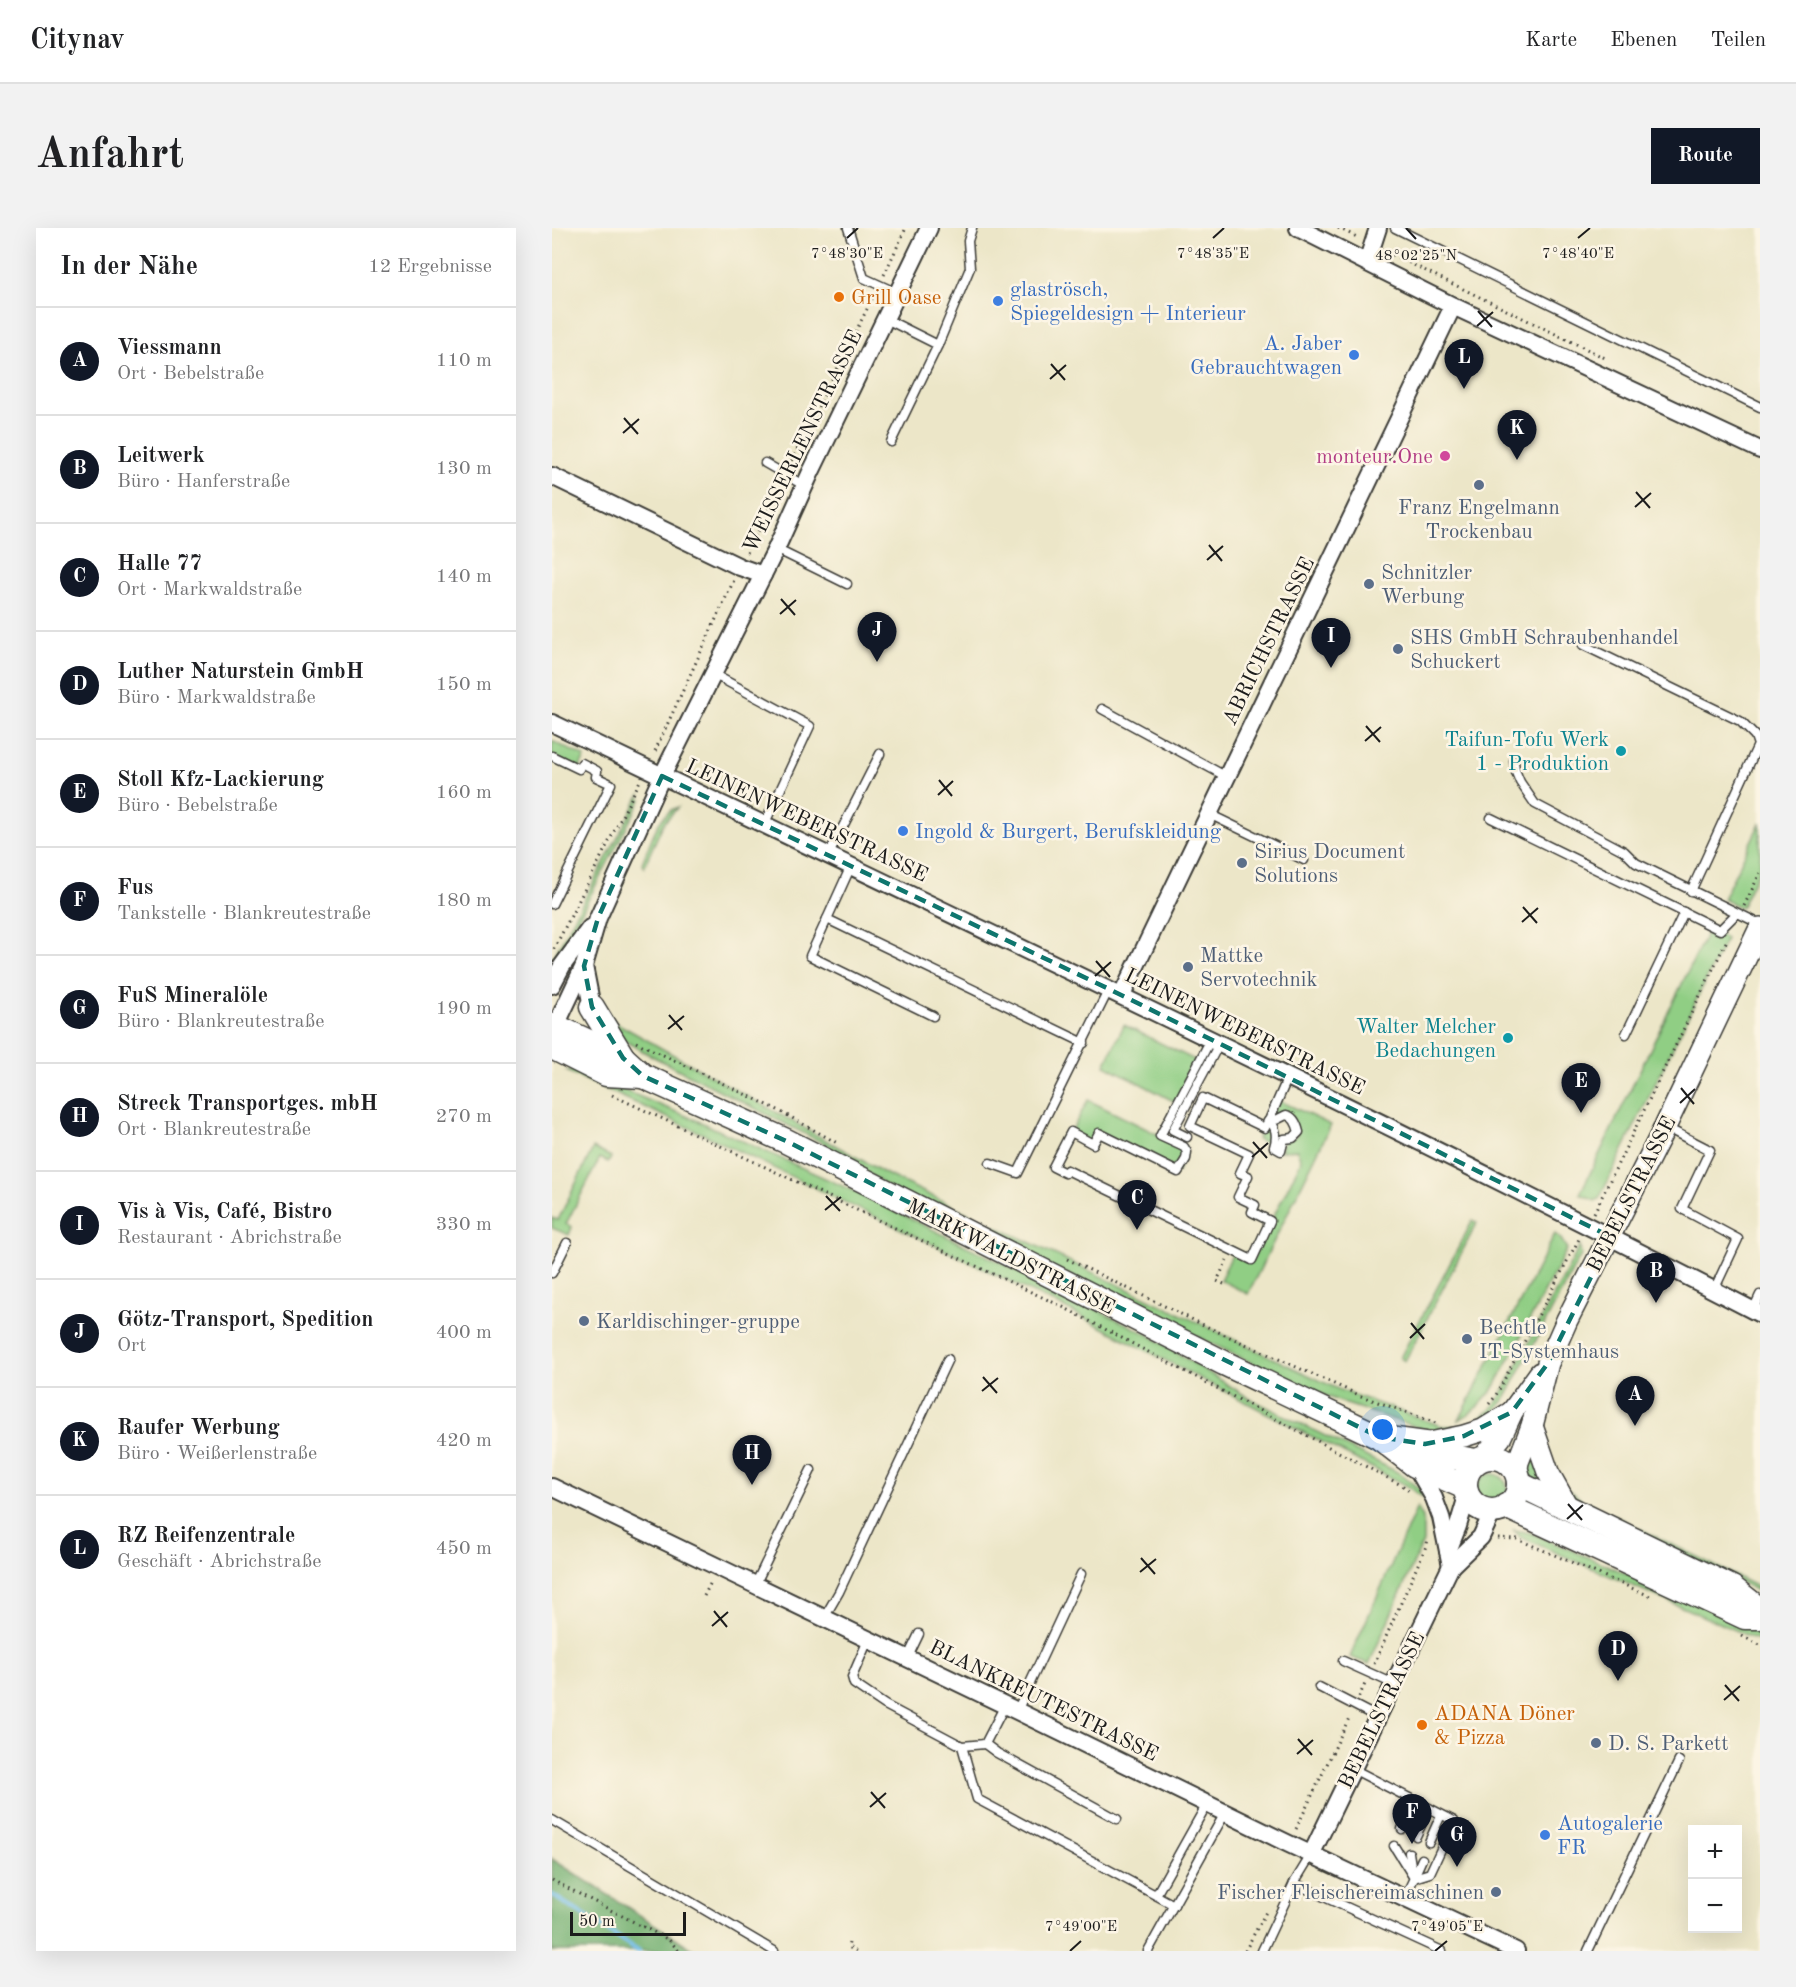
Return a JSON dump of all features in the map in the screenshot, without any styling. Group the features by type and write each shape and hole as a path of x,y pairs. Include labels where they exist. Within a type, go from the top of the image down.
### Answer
{"main road":[{"path":"592,1007 628,1049"},
{"name":"MARKWALDSTRASSE","path":"553,1033 628,1049 643,1076"},
{"name":"MARKWALDSTRASSE","path":"553,1033 606,1074 643,1076 786,1141 1203,1353 1379,1437 1415,1465 1466,1491"},
{"name":"MARKWALDSTRASSE","path":"1379,1437 1425,1444 1453,1457 1480,1460"},
{"path":"1499,1509 1515,1496 1517,1479 1512,1467 1499,1458 1480,1460 1469,1468 1465,1477 1466,1491 1474,1504 1483,1509 1499,1509 1745,1617 1760,1617"},
{"path":"1517,1479 1732,1588 1760,1610"}],"street":[{"name":"WEISSERLENSTRASSE","path":"553,1033 584,966 598,918 655,772 713,674 763,575 929,228"},
{"path":"1298,228 1453,306 1760,450"},
{"path":"1366,262 1378,228"},
{"name":"ABRICHSTRASSE","path":"1116,992 1209,814 1453,306"},
{"name":"WEISSERLENSTRASSE","path":"552,476 740,567 763,575"},
{"path":"552,723 655,772"},
{"name":"LEINENWEBERSTRASSE","path":"655,772 1116,992 1714,1290 1758,1306"},
{"name":"WEISSERLENSTRASSE","path":"552,985 562,966 598,918"},
{"name":"BEBELSTRASSE","path":"1517,1479 1518,1462 1532,1426 1548,1363 1567,1320 1665,1127 1760,926"},
{"path":"584,966 592,1007"},
{"name":"BEBELSTRASSE","path":"1480,1460 1500,1438 1512,1412 1548,1363"},
{"path":"1425,1444 1483,1430 1512,1412"},
{"path":"1532,1426 1548,1472 1567,1506"},
{"path":"1415,1465 1434,1498 1441,1517 1449,1558"},
{"name":"BLANKREUTESTRASSE","path":"552,1487 1311,1855 1516,1951"},
{"name":"BEBELSTRASSE","path":"1311,1855 1394,1684 1449,1558 1466,1491"},
{"name":"BEBELSTRASSE","path":"1449,1558 1481,1536 1499,1509"}],"lane":[{"path":"848,228 864,278 897,293"},
{"path":"891,442 938,345 970,268 968,241 972,228"},
{"path":"1395,228 1760,407"},
{"path":"886,319 938,345"},
{"path":"765,463 805,486"},
{"path":"776,549 846,584"},
{"path":"1583,645 1740,721 1755,736 1758,745 1692,891"},
{"path":"713,674 810,726 764,825"},
{"path":"1102,709 1227,777"},
{"path":"829,854 880,753"},
{"path":"552,756 579,769 582,763 597,771 596,777 611,784 552,904"},
{"path":"1514,761 1520,782 1535,804 1624,851 1636,863 1760,926"},
{"path":"1209,814 1304,860"},
{"path":"1491,818 1720,930 1738,914"},
{"path":"851,866 810,956 933,1016"},
{"path":"1626,1034 1684,912"},
{"path":"827,919 1084,1042"},
{"path":"990,1163 1018,1173 1084,1042 1116,992"},
{"path":"1220,1044 1169,1128 1160,1136 1184,1147 1187,1152 1186,1159 1178,1172 1098,1133 1093,1144 1071,1132 1053,1167 1065,1173 1067,1170 1252,1260 1270,1221 1252,1212 1255,1205 1238,1197 1248,1176 1240,1173 1250,1154 1190,1126 1203,1098 1265,1128 1268,1121 1270,1122 1274,1126 1277,1140 1274,1147 1281,1151 1284,1139 1293,1138 1299,1132 1290,1115 1286,1114 1276,1120 1270,1118 1288,1077"},
{"path":"1665,1127 1710,1150 1682,1209 1738,1239 1714,1290"},
{"path":"1169,1128 1187,1137"},
{"path":"552,1273 567,1243"},
{"path":"824,1618 839,1592 948,1359"},
{"path":"755,1585 811,1470"},
{"path":"985,1744 993,1728 1011,1708 1081,1574"},
{"path":"907,1659 919,1634"},
{"path":"868,1640 852,1677 854,1684 885,1705 962,1746 985,1744 997,1753 1117,1819"},
{"path":"1342,1661 1394,1684"},
{"path":"1319,1688 1377,1717"},
{"path":"962,1746 977,1799 1174,1905"},
{"path":"1588,1951 1679,1761"},
{"path":"1353,1769 1454,1821 1430,1874 1414,1878"},
{"path":"1402,1829 1415,1801"},
{"path":"1156,1895 1207,1804"},
{"path":"1416,1836 1429,1808"},
{"path":"1148,1951 1225,1813"},
{"path":"1430,1842 1442,1815"},
{"path":"552,1820 774,1951"},
{"path":"1394,1846 1414,1878"},
{"path":"1409,1852 1414,1878"},
{"path":"1262,1951 1294,1883 1311,1855"},
{"path":"1404,1899 1422,1859"},
{"path":"1294,1883 1443,1951"}],"path":[{"path":"552,952 655,772 740,567 906,228"},
{"path":"1338,228 1609,360"},
{"path":"1484,1410 1495,1397 1587,1226 1760,873"},
{"path":"628,1049 776,1109 848,1149"},
{"path":"606,1092 1061,1306 1319,1440 1403,1486 1417,1498"},
{"path":"1224,1284 1217,1281 1232,1250"},
{"path":"1058,1255 1214,1330 1361,1396 1443,1425"},
{"path":"1481,1536 1517,1539 1653,1598"},
{"path":"1733,1633 1760,1645"},
{"path":"552,1880 669,1940 679,1951"},
{"path":"1245,1951 1272,1900"},
{"path":"849,1943 848,1947 856,1951"}],"highlighted area":[{"path":"662,776 1109,989 1611,1237 1548,1363 1512,1412 1464,1436 1425,1444 1379,1437 786,1141 643,1076 623,1058 592,1007 584,966 598,918"}],"green space":[{"path":"552,741 585,757 579,769 552,756"},
{"path":"640,795 641,800 552,968 552,960"},
{"path":"678,807 663,824 644,867 642,863 659,823 671,810"},
{"path":"1760,823 1760,868 1741,908 1723,899"},
{"path":"1710,926 1726,939 1599,1199 1595,1201 1580,1194"},
{"path":"613,1021 890,1176 1340,1390 1442,1426 1455,1426 1456,1432 1435,1433 1343,1403 1277,1375 893,1190 823,1143 646,1053 618,1036"},
{"path":"1124,1025 1199,1062 1177,1103 1105,1065"},
{"path":"573,1069 696,1120 858,1193 1147,1334 1249,1398 1397,1472 1421,1490 1423,1496 1061,1306 566,1071"},
{"path":"1088,1100 1185,1148 1178,1172 1099,1133 1093,1144 1071,1132"},
{"path":"1278,1100 1331,1125 1248,1294 1220,1280 1234,1251 1252,1260 1301,1161 1297,1150 1281,1151 1284,1139 1297,1136 1293,1119 1270,1118"},
{"path":"1270,1122 1274,1147 1257,1139 1263,1128"},
{"path":"593,1148 611,1157 608,1162 600,1158 566,1224 572,1227 569,1235 552,1228 552,1218 558,1220"},
{"path":"1473,1220 1477,1223 1405,1361 1400,1358"},
{"path":"1555,1234 1567,1249 1494,1388 1478,1406 1459,1420"},
{"path":"1580,1246 1581,1255 1505,1399 1483,1422 1481,1418 1500,1397"},
{"path":"1528,1458 1538,1462 1545,1484 1525,1479"},
{"path":"1492,1474 1503,1478 1507,1489 1503,1500 1492,1504 1481,1500 1477,1489 1481,1478"},
{"path":"1571,1491 1582,1500 1760,1588 1760,1592 1583,1505 1571,1496"},
{"path":"1417,1507 1423,1518 1423,1542 1369,1664 1350,1657"},
{"path":"1514,1530 1531,1533 1741,1622 1760,1631 1760,1641 1520,1537"},
{"path":"552,1859 696,1951 552,1951"}],"waterway":[{"path":"552,1895 639,1951"}],"place":[{"name":"Grill Oase","path":"839,297"},
{"name":"glaströsch, Spiegeldesign + Interieur","path":"998,301"},
{"name":"A. Jaber Gebrauchtwagen","path":"1354,355"},
{"name":"RZ Reifenzentrale","path":"1464,389"},
{"name":"monteur.One","path":"1445,456"},
{"name":"Raufer Werbung","path":"1517,460"},
{"name":"Franz Engelmann Trockenbau","path":"1479,485"},
{"name":"Schnitzler Werbung","path":"1369,584"},
{"name":"SHS GmbH Schraubenhandel Schuckert","path":"1398,649"},
{"name":"Götz-Transport, Spedition","path":"877,662"},
{"name":"Vis à Vis, Café, Bistro","path":"1331,668"},
{"name":"Taifun-Tofu Werk 1 - Produktion","path":"1621,751"},
{"name":"Ingold & Burgert, Berufskleidung","path":"903,831"},
{"name":"Sirius Document Solutions","path":"1242,863"},
{"name":"Mattke Servotechnik","path":"1188,967"},
{"name":"Walter Melcher Bedachungen","path":"1508,1038"},
{"name":"Stoll Kfz-Lackierung","path":"1581,1113"},
{"name":"Halle 77","path":"1137,1230"},
{"name":"Leitwerk","path":"1656,1303"},
{"name":"Karldischinger-gruppe","path":"584,1321"},
{"name":"Bechtle IT-Systemhaus","path":"1467,1339"},
{"name":"Viessmann","path":"1635,1426"},
{"name":"Streck Transportges. mbH","path":"752,1485"},
{"name":"Luther Naturstein GmbH","path":"1618,1681"},
{"name":"ADANA Döner & Pizza","path":"1422,1725"},
{"name":"D. S. Parkett","path":"1596,1743"},
{"name":"Autogalerie FR","path":"1545,1835"},
{"name":"Fus","path":"1412,1844"},
{"name":"FuS Mineralöle","path":"1457,1867"},
{"name":"Fischer Fleischereimaschinen","path":"1496,1892"}]}
